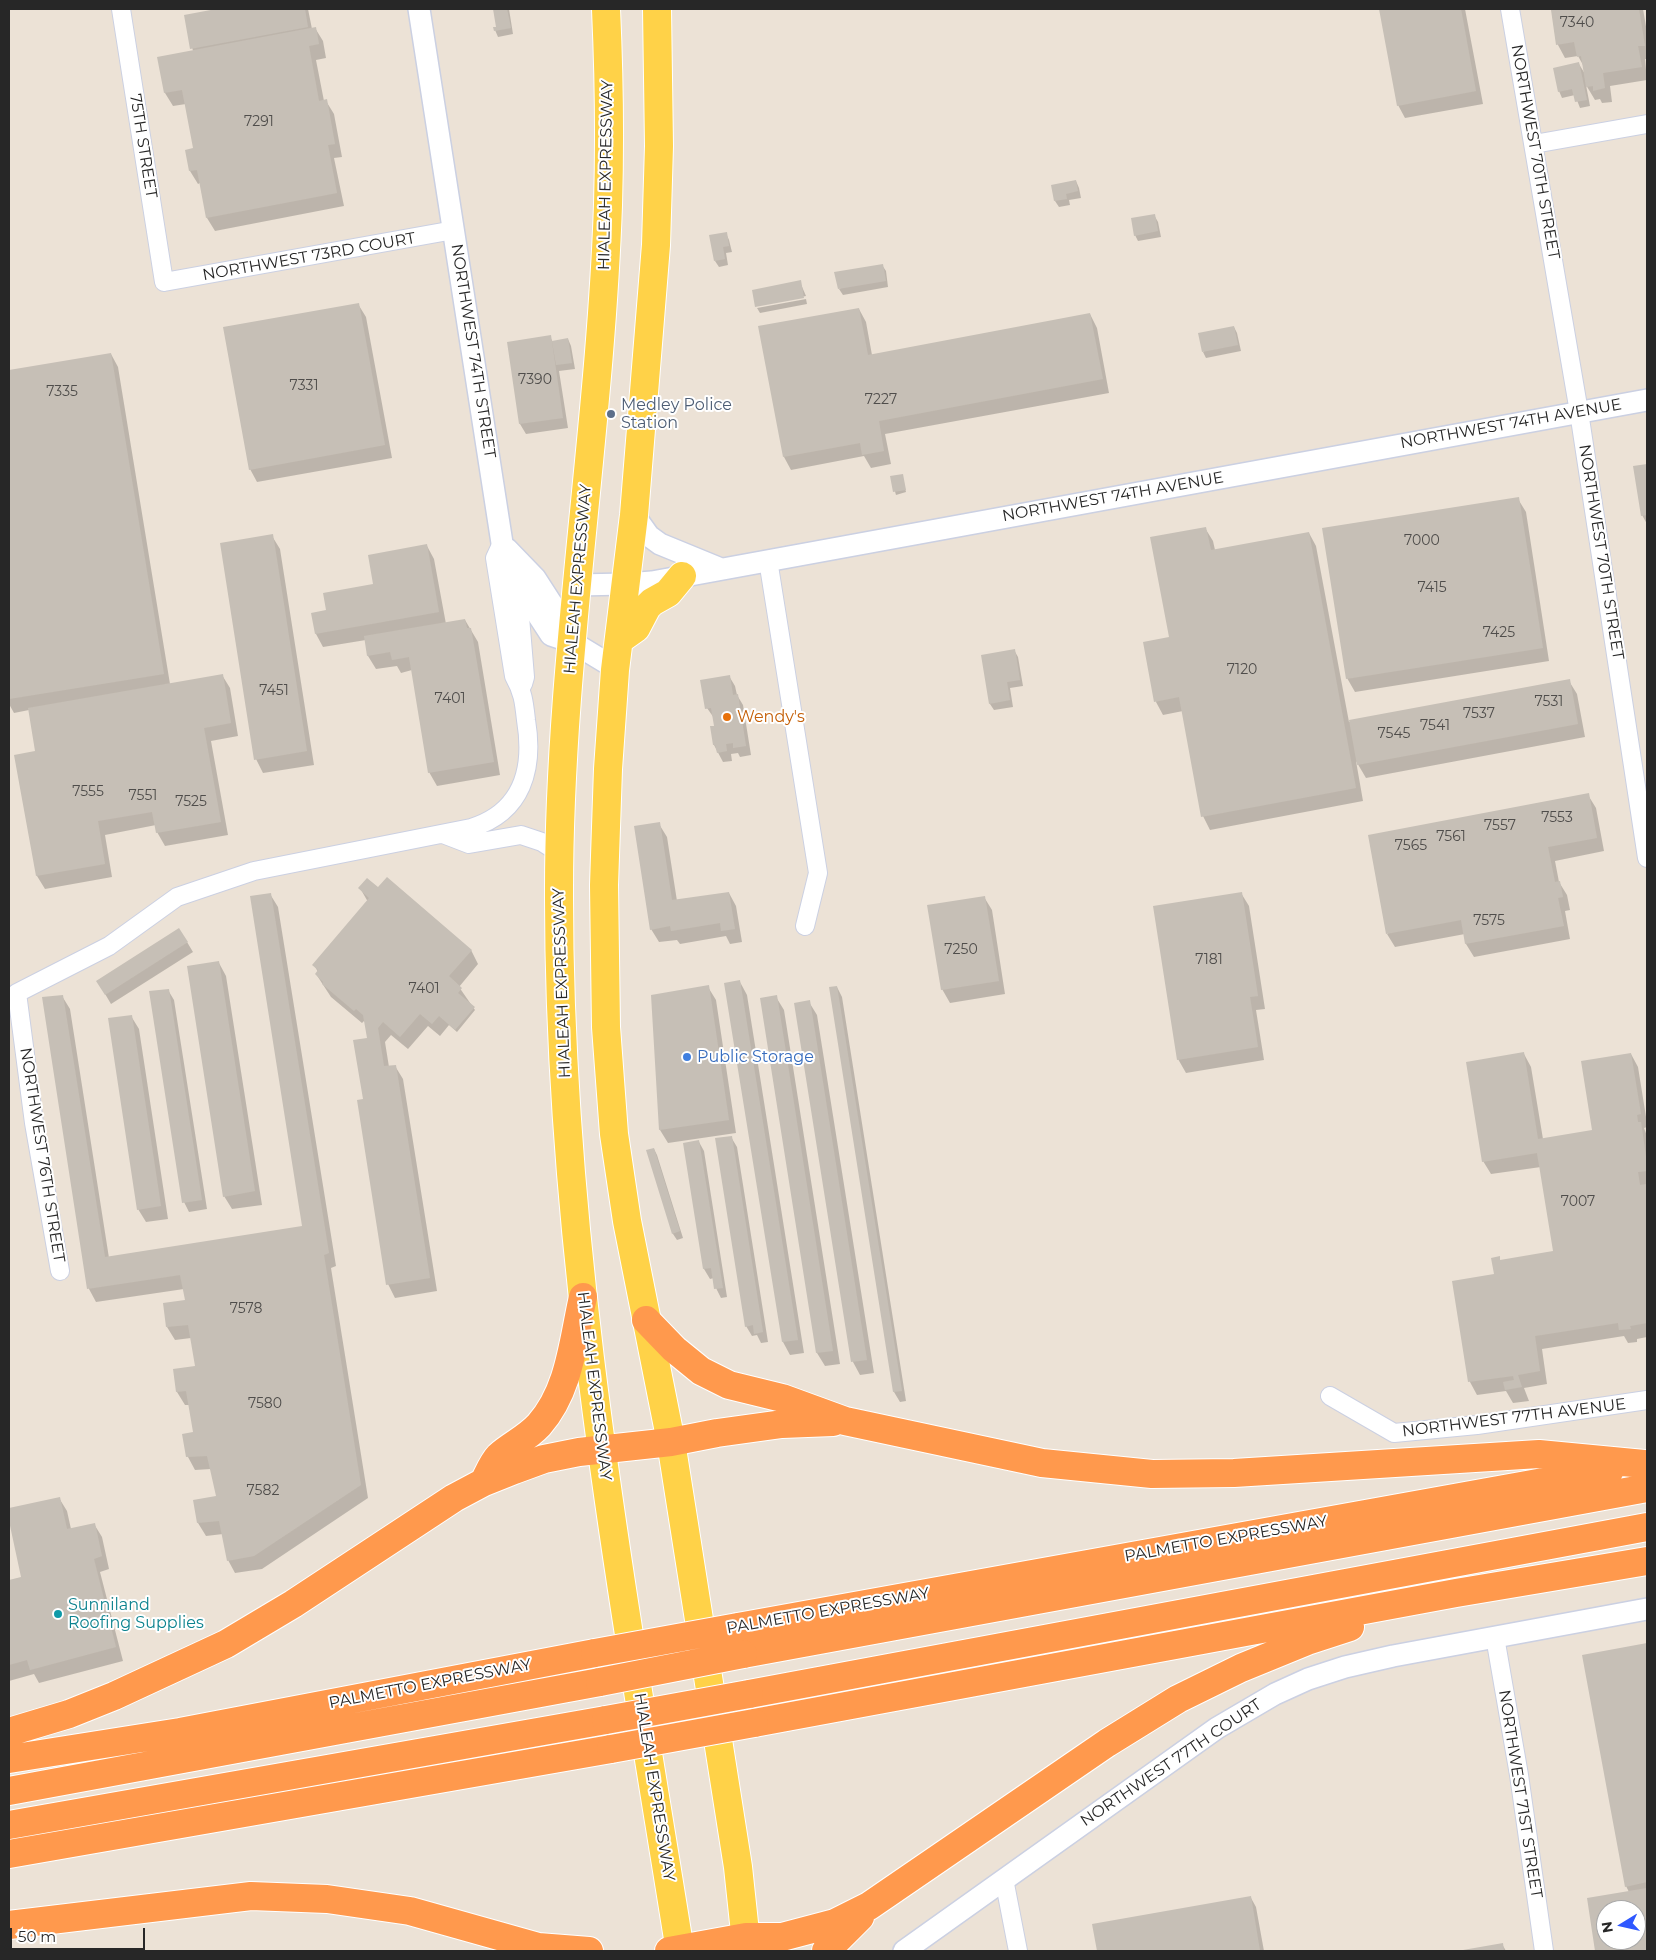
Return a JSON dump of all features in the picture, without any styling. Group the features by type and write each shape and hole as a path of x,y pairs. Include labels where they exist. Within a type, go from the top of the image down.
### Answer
{"highway":[{"path":"484,1482 499,1456 527,1436 538,1425 561,1391 582,1297"},
{"path":"646,1320 674,1349 701,1371 728,1385 782,1398 845,1421 1042,1464 1152,1474 1253,1472 1539,1454 1646,1472"},
{"path":"9,1732 69,1714 114,1696 226,1644 293,1604 427,1514 484,1482 544,1459 567,1454 671,1442 718,1432 782,1424 845,1421"},
{"path":"9,1791 600,1682 1646,1472"},
{"name":"PALMETTO EXPRESSWAY","path":"9,1759 180,1732 738,1627 1646,1472"},
{"path":"9,1825 606,1720 1647,1528"},
{"path":"9,1854 611,1749 1456,1593 1647,1561"},
{"path":"669,1951 747,1944 835,1923 870,1906 1107,1743 1178,1699 1241,1668 1307,1641 1456,1593"},
{"path":"9,1925 251,1896 327,1899 410,1910 542,1949 588,1951"},
{"path":"826,1951 870,1906"}],"main road":[{"name":"HIALEAH EXPRESSWAY","path":"606,9 609,88 608,208 563,757 559,853 560,975 572,1195 582,1297 601,1450 680,1951"},
{"path":"657,9 659,94 658,210 652,311 634,515 615,668 608,769 604,852 606,1028 616,1151 630,1245 671,1442 738,1867 747,1944"},
{"path":"619,640 636,628 647,607 668,593 682,576"}],"street":[{"name":"75TH STREET","path":"122,9 164,282"},
{"name":"NORTHWEST 74TH STREET","path":"419,9 508,550 495,558 514,676 522,690"},
{"name":"NORTHWEST 70TH STREET","path":"1510,9 1579,412 1647,858"},
{"path":"1534,144 1647,124"},
{"name":"NORTHWEST 73RD COURT","path":"164,282 454,230"},
{"name":"NORTHWEST 74TH AVENUE","path":"577,585 626,584 682,576 1647,400"},
{"path":"634,515 649,536 660,544 674,551 686,553 721,569"},
{"path":"508,550 517,582 551,635 572,642 615,668"},
{"path":"508,550 535,578 557,612 572,642"},
{"path":"768,560 818,873 805,926"},
{"name":"NORTHWEST 74TH STREET","path":"443,834 485,823 503,810 523,782 529,760 529,740 522,690 525,677 517,582"},
{"path":"443,834 469,844 521,835 542,842 559,853"},
{"name":"NORTHWEST 76TH STREET","path":"60,1271 34,1123 18,993 110,946 177,897 227,879 281,864 443,834"},
{"name":"NORTHWEST 77TH AVENUE","path":"1330,1396 1394,1433 1478,1425 1647,1400"},
{"name":"NORTHWEST 77TH COURT","path":"904,1951 1216,1728 1264,1699 1308,1679 1346,1667 1647,1609"},
{"name":"NORTHWEST 71ST STREET","path":"1495,1637 1519,1775 1544,1951"},
{"path":"1004,1880 1018,1951"}],"building":[{"path":"216,9 305,9 308,27 190,49 184,15"},
{"path":"493,9 507,9 511,28 494,31 493,27 496,27"},
{"path":"1379,9 1461,9 1476,91 1397,106"},
{"path":"1639,9 1645,46 1638,46 1642,67 1603,73 1605,88 1593,91 1593,86 1586,87 1581,56 1577,57 1574,42 1556,45 1551,10"},
{"path":"316,27 319,44 309,46 319,101 327,99 335,144 328,145 337,193 206,218 197,170 189,171 185,150 193,148 182,90 164,93 157,57"},
{"path":"1579,62 1587,100 1575,102 1572,89 1558,92 1553,68"},
{"path":"1076,180 1078,191 1066,194 1067,199 1054,201 1051,185"},
{"path":"1155,214 1158,231 1134,236 1131,218"},
{"path":"727,232 729,246 723,247 725,259 714,261 709,235"},
{"path":"883,264 886,281 838,289 834,272"},
{"path":"801,280 804,298 755,307 752,290"},
{"path":"359,303 385,445 249,470 223,327"},
{"path":"859,308 868,355 1090,313 1103,379 879,421 884,451 862,455 860,443 783,457 758,326"},
{"path":"1234,326 1238,345 1202,352 1198,333"},
{"path":"551,335 563,418 519,424 507,342"},
{"path":"568,338 572,363 556,365 552,341"},
{"path":"111,353 164,674 9,699 9,370"},
{"path":"1647,464 1647,515 1641,516 1633,466"},
{"path":"903,474 906,490 893,492 890,476"},
{"path":"1519,497 1543,648 1346,679 1322,528"},
{"path":"1206,527 1211,550 1309,532 1356,788 1201,817 1179,697 1154,702 1143,642 1169,637 1150,537"},
{"path":"273,534 307,751 254,760 220,543"},
{"path":"427,544 439,612 315,634 311,613 326,610 323,593 373,584 368,555"},
{"path":"465,619 467,628 471,628 494,762 428,773 409,657 392,660 390,652 367,656 364,636"},
{"path":"1015,649 1020,680 1007,682 1010,700 989,704 981,655"},
{"path":"223,674 231,723 204,728 221,822 156,833 152,812 98,821 105,864 36,876 14,755 35,751 28,708"},
{"name":"Wendy's","path":"730,675 733,695 738,694 746,746 733,748 733,743 726,744 727,751 717,753 715,745 713,745 710,726 714,726 711,708 705,709 700,680"},
{"path":"1570,679 1578,724 1357,765 1349,720"},
{"path":"1589,793 1597,838 1548,847 1555,882 1560,881 1563,897 1558,898 1564,926 1465,944 1461,920 1386,934 1368,835"},
{"path":"660,822 672,900 729,892 735,929 721,931 720,923 671,931 670,926 650,930 634,826"},
{"path":"387,877 472,950 449,976 462,988 458,993 475,1007 455,1030 439,1016 432,1024 420,1014 400,1037 383,1022 378,1028 384,1066 396,1065 430,1278 386,1285 357,1100 363,1099 353,1040 367,1038 363,1015 356,1009 354,1011 322,984 323,982 315,974 318,970 312,965 369,898 358,888 367,878 378,887"},
{"path":"1242,892 1258,996 1250,997 1258,1047 1177,1060 1153,906"},
{"path":"271,893 329,1253 324,1255 361,1485 254,1556 227,1561 219,1521 197,1523 193,1500 216,1496 207,1456 186,1457 182,1434 193,1432 186,1391 176,1392 173,1369 195,1366 188,1325 166,1327 163,1303 185,1300 180,1275 87,1289 42,997 63,995 105,1257 302,1226 250,896"},
{"path":"985,896 999,981 941,990 927,905"},
{"path":"179,928 188,942 105,995 96,981"},
{"path":"219,961 255,1191 223,1197 187,966"},
{"path":"740,980 798,1340 782,1342 724,983"},
{"name":"Public Storage","path":"709,985 729,1120 659,1130 651,995"},
{"path":"837,986 902,1391 893,1392 829,987"},
{"path":"169,989 202,1200 182,1203 149,991"},
{"path":"777,995 833,1351 816,1353 760,998"},
{"path":"810,1000 867,1360 851,1362 794,1003"},
{"path":"132,1015 161,1206 137,1210 108,1018"},
{"path":"1524,1052 1538,1139 1592,1130 1581,1061 1631,1053 1641,1114 1637,1115 1638,1122 1641,1122 1647,1164 1647,1171 1638,1172 1640,1185 1647,1184 1647,1323 1630,1326 1631,1329 1619,1330 1618,1323 1535,1336 1540,1371 1518,1375 1522,1387 1505,1390 1503,1382 1514,1380 1513,1376 1468,1382 1452,1281 1494,1274 1491,1258 1500,1256 1500,1260 1553,1251 1537,1153 1482,1162 1466,1062"},
{"path":"732,1136 763,1332 754,1334 753,1325 745,1327 715,1138"},
{"path":"699,1140 723,1288 714,1289 711,1268 703,1269 683,1143"},
{"path":"654,1148 680,1231 672,1234 646,1150"},
{"name":"Sunniland Roofing Supplies","path":"60,1497 67,1529 95,1523 102,1556 94,1559 116,1647 30,1670 27,1660 9,1665 9,1580 21,1577 9,1521 9,1508"},
{"path":"1647,1643 1647,1882 1625,1887 1582,1655"},
{"path":"1647,1888 1647,1951 1595,1951 1587,1898"},
{"path":"1251,1896 1260,1951 1097,1951 1092,1924"},
{"path":"1503,1943 1504,1951 1463,1951 1463,1950"}],"place":[{"name":"Medley Police Station","path":"611,414"},
{"name":"Wendy's","path":"727,717"},
{"name":"Public Storage","path":"687,1057"},
{"name":"Sunniland Roofing Supplies","path":"58,1614"}]}
